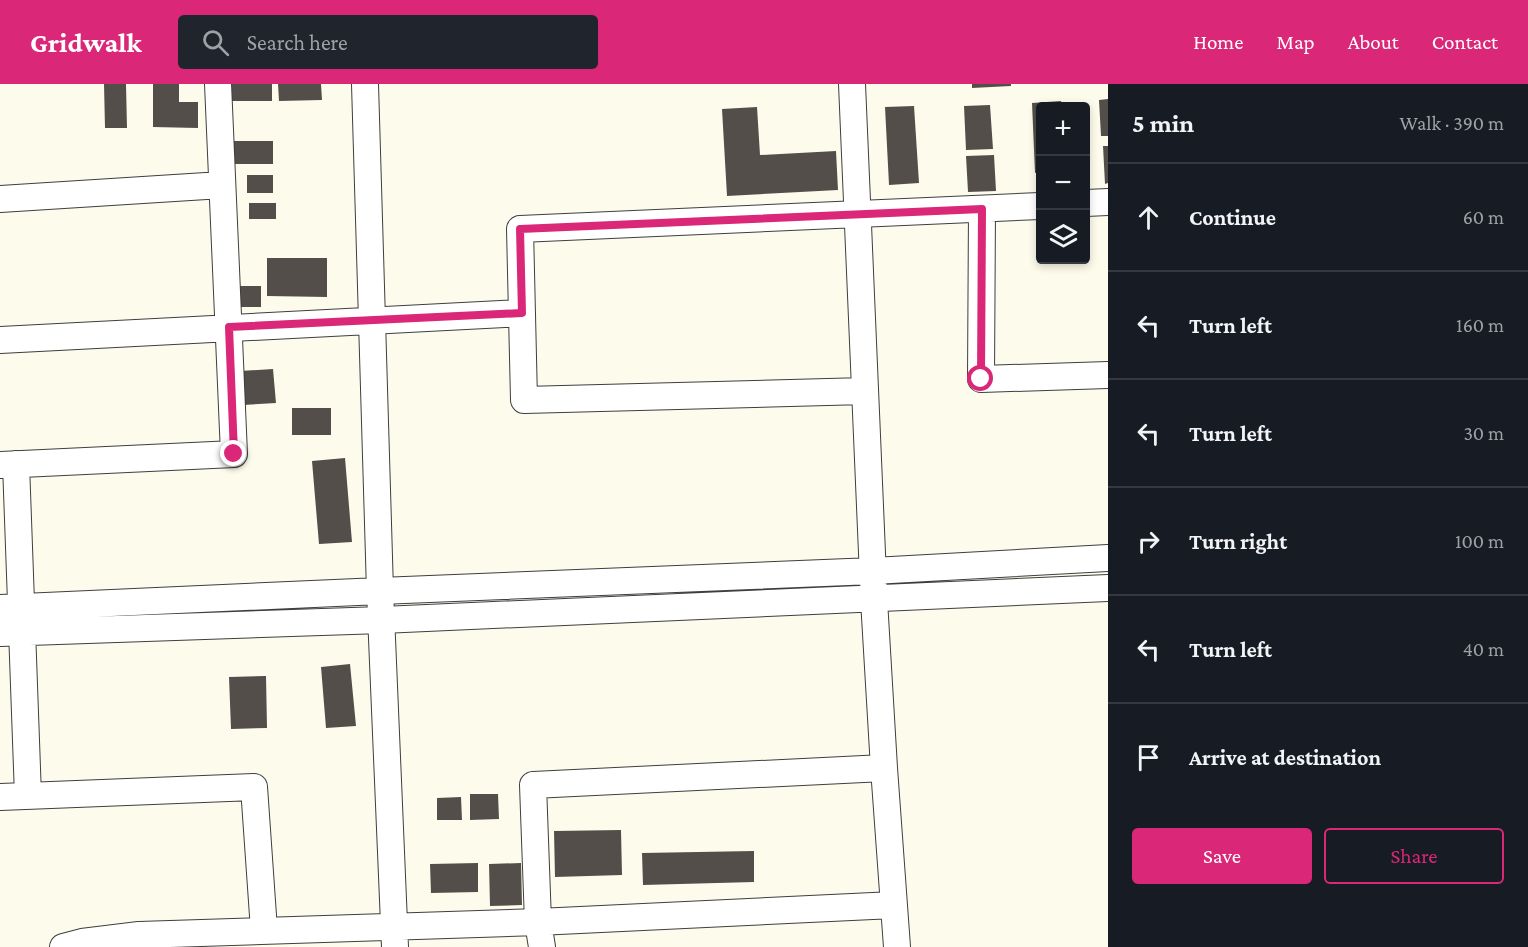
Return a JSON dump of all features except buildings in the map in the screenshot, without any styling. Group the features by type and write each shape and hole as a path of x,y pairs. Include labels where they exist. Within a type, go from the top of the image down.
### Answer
{"street":[{"path":"28,796 12,620 8,464 234,454 218,84"},
{"path":"365,84 380,591 394,937"},
{"path":"852,84 874,600 897,947"},
{"path":"0,199 222,185"},
{"path":"1090,203 1108,202"},
{"path":"865,391 524,400 520,229 1036,206"},
{"path":"982,209 981,379 1108,375"},
{"path":"0,340 522,313"},
{"path":"12,620 380,591 873,571 1108,558"},
{"path":"12,620 382,620 1108,588"},
{"path":"542,947 538,922 532,785 884,768"},
{"path":"0,797 254,787 264,930"},
{"path":"63,947 82,942 141,941 264,930 394,937 538,922 894,905"}],"route":[{"path":"234,454 229,327 522,313 520,229 982,209 981,379"}]}
